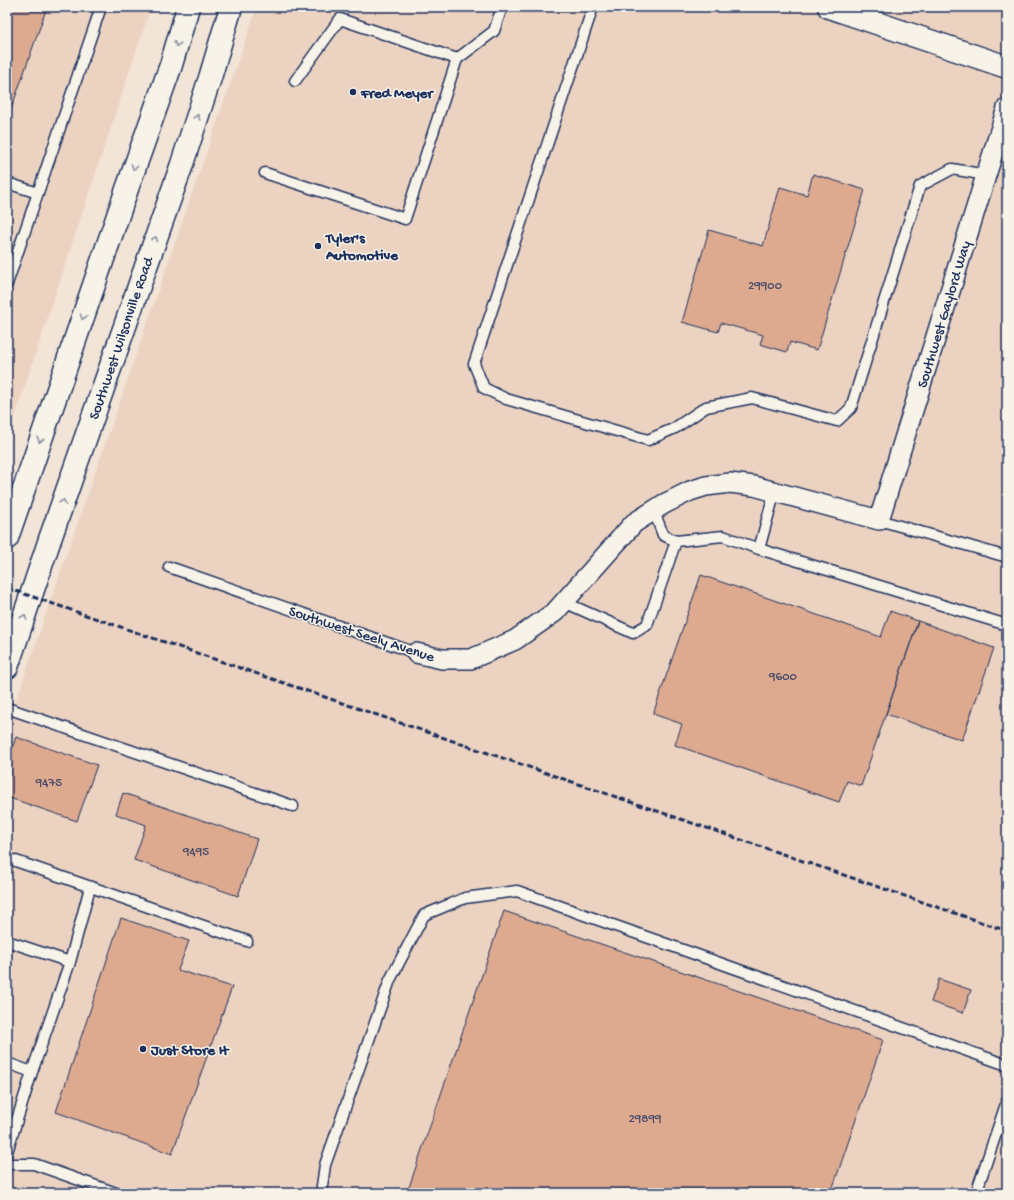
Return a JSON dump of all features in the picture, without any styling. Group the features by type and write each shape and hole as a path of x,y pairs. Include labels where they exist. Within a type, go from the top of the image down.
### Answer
{"main road":[{"path":"7,538 126,189 171,65 188,7"},
{"name":"Southwest Wilsonville Road","path":"7,667 181,167 210,78 230,7"},
{"path":"829,7 1007,67"}],"street":[{"name":"Southwest Gaylord Way","path":"878,520 1007,108"},
{"name":"Southwest Seely Avenue","path":"416,653 442,659 471,659 515,640 554,612 634,523 664,504 690,491 706,486 730,483 754,486 878,520"}],"lane":[{"path":"7,284 101,7"},
{"path":"265,173 405,219 457,59 494,30 502,7"},
{"path":"593,7 474,364 484,388 506,399 648,440 675,428 706,407 752,398 837,421 851,408 920,186 952,169 986,175"},
{"path":"295,81 340,19 457,59"},
{"path":"7,183 38,193"},
{"path":"759,549 775,491"},
{"path":"654,511 663,535 676,541 724,536 759,549 1007,625"},
{"path":"878,520 1007,557"},
{"path":"564,602 633,633 647,625 676,541"},
{"name":"Southwest Seely Avenue","path":"169,567 416,653"},
{"path":"7,708 293,806"},
{"path":"7,858 247,941"},
{"path":"7,1152 32,1072 70,962 90,887"},
{"path":"321,1193 325,1165 390,980 424,915 465,898 517,891 1007,1065"},
{"path":"7,941 70,962"},
{"path":"7,1063 32,1072"},
{"path":"976,1193 1007,1101"},
{"path":"7,1164 34,1164 116,1193"}],"shaded area":[{"path":"7,7 151,7 7,440"},
{"path":"257,7 1007,7 1007,1193 7,1193 7,726"}],"building":[{"path":"7,7 47,7 7,121"},
{"path":"813,174 865,190 817,350 790,342 787,352 760,344 763,335 721,323 718,332 682,322 709,230 763,246 780,187 807,195"},
{"path":"701,575 881,637 890,611 918,621 861,786 847,781 839,802 675,745 682,724 653,714"},
{"path":"918,621 994,648 962,740 886,714"},
{"path":"16,737 97,765 77,821 7,797 7,763"},
{"path":"123,793 257,839 238,896 134,860 146,825 116,814"},
{"path":"504,911 883,1040 831,1193 407,1193"},
{"name":"Just Store It","path":"121,918 189,941 178,970 232,987 172,1154 56,1112"},
{"path":"939,979 971,990 963,1013 931,1002"},
{"path":"15,1188 16,1193 7,1193 7,1190"}],"railway":[{"path":"7,588 1007,931"}],"place":[{"name":"Fred Meyer","path":"353,92"},
{"name":"Tyler's Automotive","path":"318,246"},
{"name":"Just Store It","path":"143,1049"}]}
